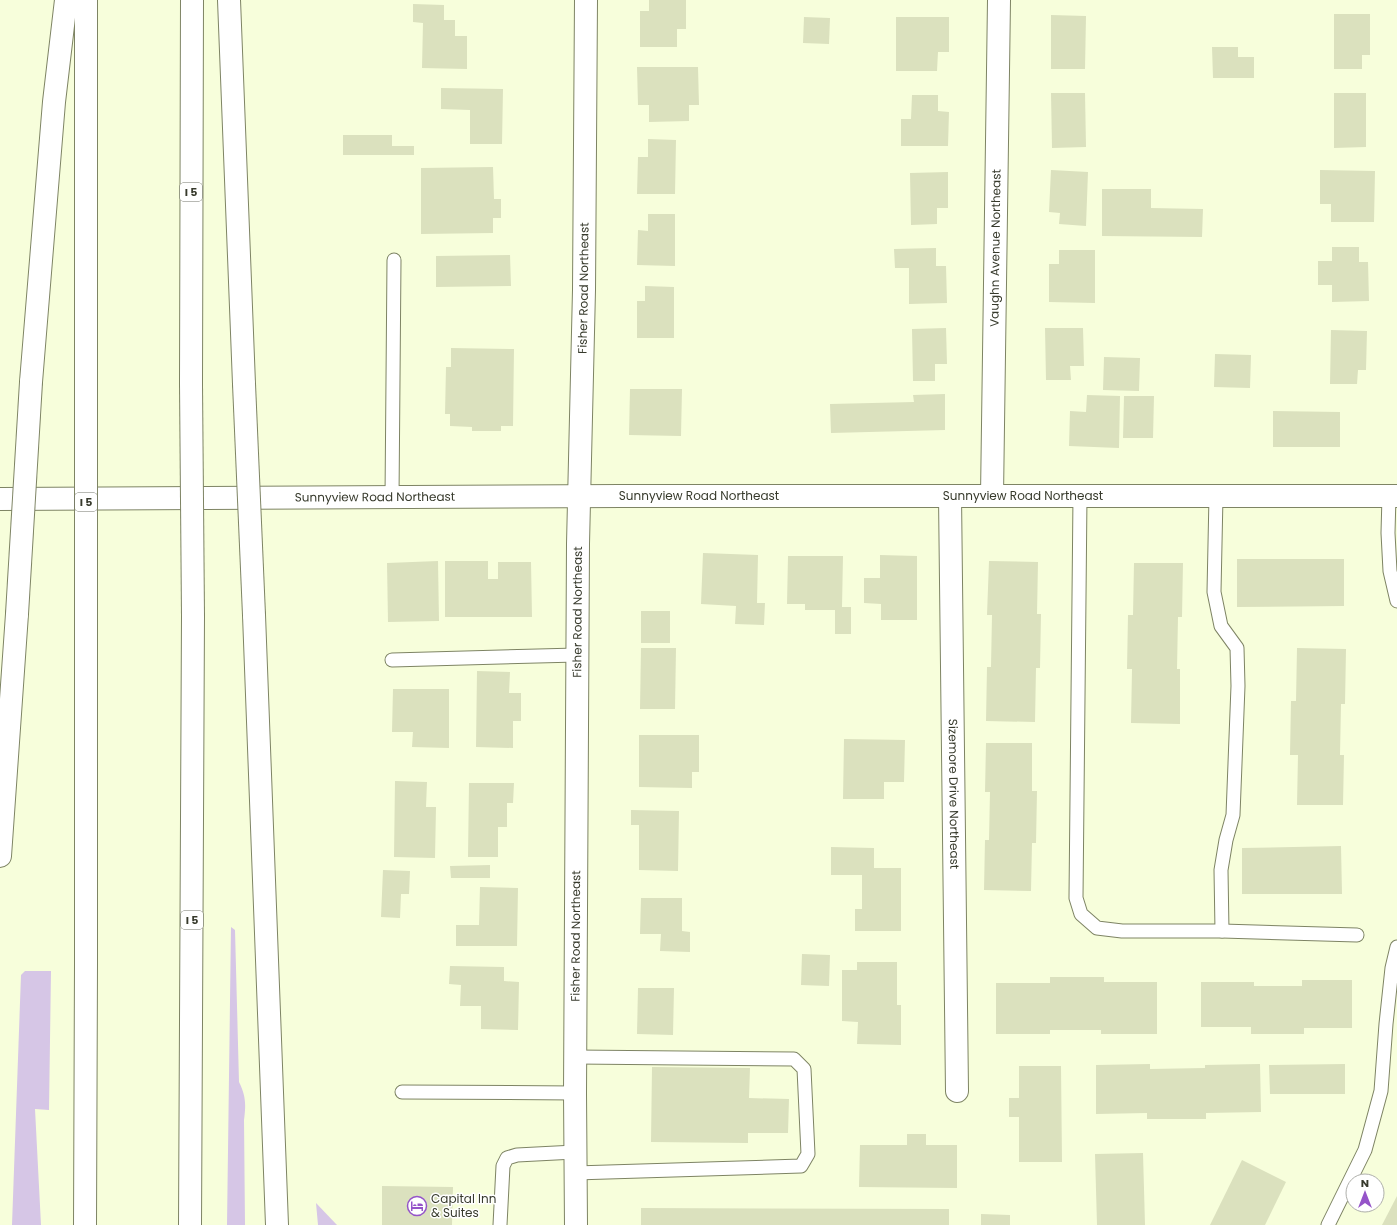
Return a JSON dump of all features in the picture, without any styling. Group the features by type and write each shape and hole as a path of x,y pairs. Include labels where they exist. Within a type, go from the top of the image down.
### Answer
{"main road":[{"path":"0,856 31,382 54,102 66,0"},
{"name":"I 5","path":"85,1225 86,0"},
{"name":"I 5","path":"190,1225 193,616 191,384 192,0"},
{"path":"229,0 277,1225"},
{"name":"Fisher Road Northeast","path":"576,1225 575,1057 578,497 584,290 586,0"},
{"name":"Vaughn Avenue Northeast","path":"992,496 999,0"},
{"name":"Sizemore Drive Northeast","path":"950,496 956,1091"},
{"name":"Sunnyview Road Northeast","path":"0,499 1393,496"}],"lane":[{"path":"392,498 394,260"},
{"path":"1080,496 1076,898 1081,914 1097,928 1122,931 1222,931 1357,935"},
{"path":"1216,496 1214,592 1221,626 1237,648 1238,686 1233,815 1226,840 1221,870 1222,931"},
{"path":"1393,496 1388,533 1390,571 1397,601"},
{"path":"392,660 577,655"},
{"path":"1328,1225 1365,1150 1382,1091 1386,1024 1392,968 1397,947"},
{"path":"575,1057 794,1059 804,1069 808,1154 801,1166 575,1174"},
{"path":"402,1092 575,1093"},
{"path":"500,1225 502,1166 507,1158 517,1155 575,1152"}],"shaded area":[{"path":"231,927 235,930 239,1082 243,1092 245,1105 245,1225 227,1225"},
{"path":"25,971 51,971 49,1110 35,1109 41,1225 12,1225 21,975"},
{"path":"316,1203 337,1225 318,1225"}],"building":[{"path":"649,0 686,0 686,29 677,29 677,47 640,47 640,11 649,11"},
{"path":"413,4 444,5 444,20 455,20 455,36 467,36 467,69 422,68 423,23 413,22"},
{"path":"1334,14 1370,14 1370,55 1362,55 1362,69 1334,69"},
{"path":"1051,15 1086,16 1085,69 1051,69"},
{"path":"804,17 830,18 829,44 803,43"},
{"path":"896,17 949,17 949,52 938,52 937,71 896,71"},
{"path":"1212,47 1238,47 1238,57 1254,57 1254,78 1213,78"},
{"path":"637,67 698,67 699,105 689,105 689,121 649,122 649,105 638,105"},
{"path":"441,88 503,89 502,144 470,144 470,110 441,109"},
{"path":"1051,93 1085,93 1086,147 1052,148"},
{"path":"1334,93 1366,93 1366,147 1334,148"},
{"path":"912,95 938,95 938,111 949,112 948,146 901,146 901,119 911,119"},
{"path":"343,135 392,135 392,146 414,146 414,155 343,155"},
{"path":"648,139 676,140 675,194 637,194 638,157 648,157"},
{"path":"493,167 494,199 501,199 501,218 493,218 493,233 421,234 421,168"},
{"path":"1051,170 1088,172 1086,226 1059,224 1060,213 1049,212"},
{"path":"1320,170 1375,171 1374,222 1331,222 1331,204 1320,204"},
{"path":"948,172 948,208 937,208 937,224 911,225 910,173"},
{"path":"1102,189 1151,189 1151,208 1203,209 1202,237 1102,236"},
{"path":"648,214 675,214 675,266 637,265 638,230 648,231"},
{"path":"1332,247 1359,247 1359,262 1368,262 1369,301 1332,302 1332,285 1318,285 1318,261 1332,261"},
{"path":"936,248 936,266 946,266 947,303 909,304 909,268 895,268 894,249"},
{"path":"1059,250 1095,250 1095,303 1049,302 1049,264 1059,264"},
{"path":"510,255 511,286 436,287 436,256"},
{"path":"645,286 674,287 674,338 637,338 637,301 645,301"},
{"path":"946,328 947,364 935,364 935,381 913,381 912,329"},
{"path":"1045,328 1083,328 1084,366 1070,366 1071,380 1046,380"},
{"path":"1331,330 1367,331 1366,370 1358,370 1357,384 1330,384"},
{"path":"451,348 514,349 513,426 501,426 501,431 472,431 472,427 450,426 450,414 445,414 446,367 451,367"},
{"path":"1215,354 1251,355 1250,388 1214,387"},
{"path":"1104,357 1140,358 1139,391 1103,390"},
{"path":"630,389 682,389 681,436 629,435"},
{"path":"945,394 945,430 831,433 830,404 914,402 913,395"},
{"path":"1087,395 1120,396 1119,448 1069,446 1070,411 1086,412"},
{"path":"1124,396 1154,396 1153,438 1123,438"},
{"path":"1273,411 1340,412 1340,447 1273,447"},
{"path":"703,553 758,555 757,603 765,603 764,625 735,624 736,606 701,604"},
{"path":"880,555 917,556 917,620 881,620 881,604 864,603 864,578 880,578"},
{"path":"788,556 843,556 842,607 851,607 851,634 835,634 835,610 805,610 805,604 787,604"},
{"path":"1237,559 1344,559 1344,606 1237,607"},
{"path":"438,561 439,621 388,622 387,563"},
{"path":"445,561 488,561 488,579 498,579 498,562 531,562 532,617 445,617"},
{"path":"989,561 1038,562 1037,614 1041,614 1040,668 1036,668 1035,722 986,721 987,667 991,667 992,615 987,615"},
{"path":"1134,563 1183,563 1182,617 1178,617 1177,669 1180,669 1180,724 1131,723 1132,669 1127,669 1128,615 1133,615"},
{"path":"641,611 670,611 670,643 641,643"},
{"path":"641,648 676,648 675,709 640,709"},
{"path":"1297,648 1346,649 1345,704 1341,704 1340,755 1344,755 1343,805 1297,805 1298,755 1290,755 1291,701 1296,701"},
{"path":"477,671 510,672 509,693 521,693 521,721 513,721 513,748 476,747"},
{"path":"393,689 449,689 449,748 412,747 413,732 392,732"},
{"path":"639,735 699,735 699,772 692,772 692,788 639,787"},
{"path":"844,739 905,740 904,782 884,782 884,799 843,799"},
{"path":"986,743 1032,743 1032,791 1037,791 1036,843 1032,843 1031,891 984,890 985,840 989,840 990,792 985,792"},
{"path":"395,781 427,782 426,807 436,807 435,858 394,857"},
{"path":"469,783 514,783 513,803 507,803 507,827 498,827 498,857 468,857"},
{"path":"631,810 679,811 678,871 639,870 639,825 631,825"},
{"path":"1341,846 1342,894 1242,894 1242,848"},
{"path":"831,847 874,848 874,868 901,868 901,931 855,931 855,909 862,909 862,875 831,875"},
{"path":"490,865 490,878 451,878 450,866"},
{"path":"383,870 410,871 409,894 401,894 400,918 381,917"},
{"path":"480,887 518,888 517,946 456,946 456,925 479,925"},
{"path":"641,898 682,898 682,931 690,932 690,952 660,951 661,934 640,934"},
{"path":"802,954 830,955 829,986 801,985"},
{"path":"857,962 897,962 897,1005 901,1005 901,1045 857,1044 858,1022 842,1021 842,970 857,970"},
{"path":"450,966 504,967 504,981 519,982 518,1030 481,1029 481,1006 460,1006 461,985 449,984"},
{"path":"1050,977 1104,977 1104,982 1157,982 1157,1034 1101,1034 1101,1030 1050,1030 1050,1034 996,1034 996,983 1050,983"},
{"path":"1302,980 1352,980 1352,1028 1304,1028 1304,1034 1251,1034 1251,1027 1201,1027 1201,982 1254,982 1254,986 1302,986"},
{"path":"638,988 674,988 673,1035 637,1034"},
{"path":"1150,1064 1150,1069 1205,1068 1205,1065 1260,1064 1261,1112 1206,1113 1206,1119 1147,1119 1147,1113 1096,1114 1096,1065"},
{"path":"1345,1064 1345,1094 1270,1094 1269,1065"},
{"path":"1019,1066 1061,1066 1062,1162 1019,1162 1019,1117 1009,1117 1009,1098 1019,1098"},
{"path":"652,1067 750,1068 749,1098 789,1099 788,1133 748,1133 748,1143 651,1142"},
{"path":"907,1134 926,1134 926,1145 957,1145 957,1188 859,1187 860,1145 907,1145"},
{"path":"1143,1153 1145,1225 1097,1225 1095,1154"},
{"path":"1242,1160 1286,1182 1265,1225 1210,1225"},
{"name":"Capital Inn & Suites","path":"382,1186 453,1187 452,1225 382,1225"},
{"path":"1397,1196 1397,1225 1382,1225"},
{"path":"641,1208 949,1209 949,1225 641,1225"},
{"path":"981,1214 1010,1215 1010,1225 981,1225"}],"place":[{"name":"Capital Inn & Suites","path":"417,1206"}]}
